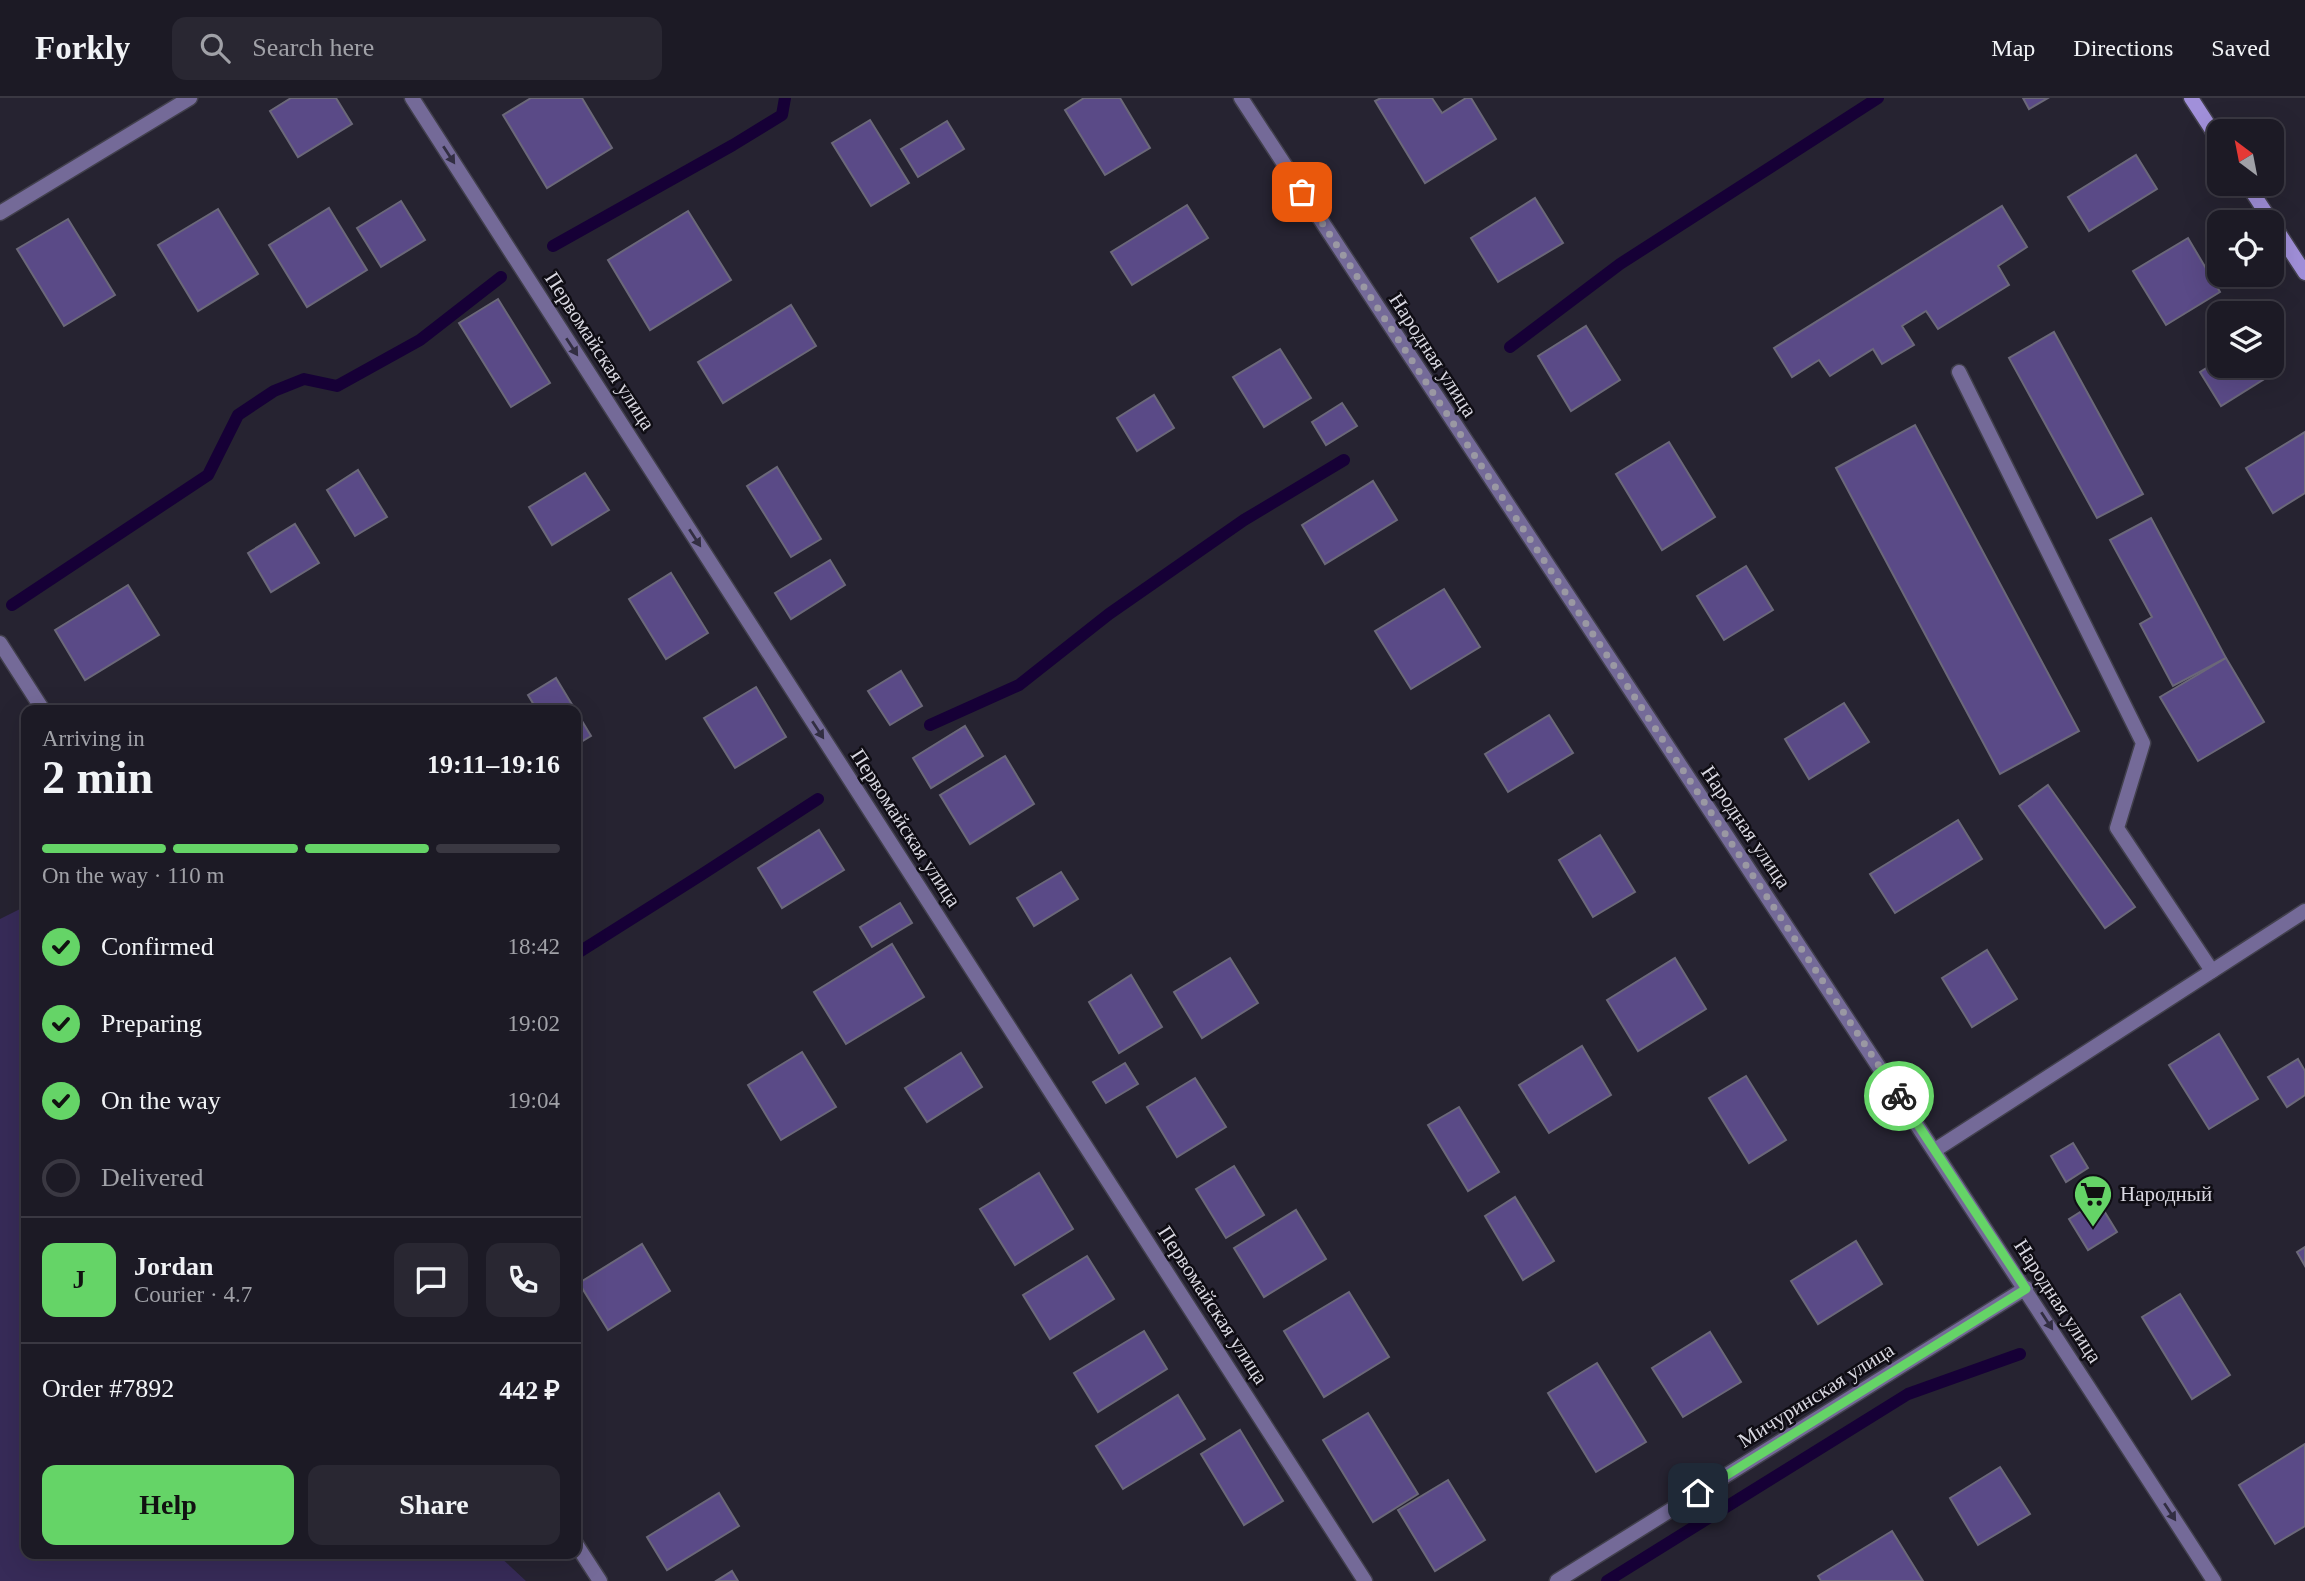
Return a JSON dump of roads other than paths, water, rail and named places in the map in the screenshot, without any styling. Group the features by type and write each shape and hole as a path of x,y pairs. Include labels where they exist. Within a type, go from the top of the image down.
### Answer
{"street":[{"path":"0,213 190,98"},
{"name":"Первомайская улица","path":"412,98 1365,1581"},
{"name":"Народная улица","path":"1241,98 1439,402 1935,1150 2214,1581"},
{"path":"2191,98 2207,123"},
{"path":"2255,196 2305,273"},
{"path":"1959,372 2143,743 2118,828 2212,971"},
{"path":"0,643 40,705"},
{"path":"1935,1150 2305,911"},
{"name":"Мичуринская улица","path":"1558,1581 2026,1289"},
{"path":"581,1552 600,1581"}],"waterway":[{"path":"553,246 782,115 785,98"},
{"path":"1510,347 1620,264 1878,98"},
{"path":"12,605 208,475 238,415 274,391 304,379 337,386 420,340 501,277"},
{"path":"930,725 1019,685 1109,614 1244,520 1344,460"},
{"path":"581,951 818,799"},
{"path":"1607,1581 1908,1394 2020,1354"}],"place":[{"name":"Народный","path":"2093,1228"}]}
